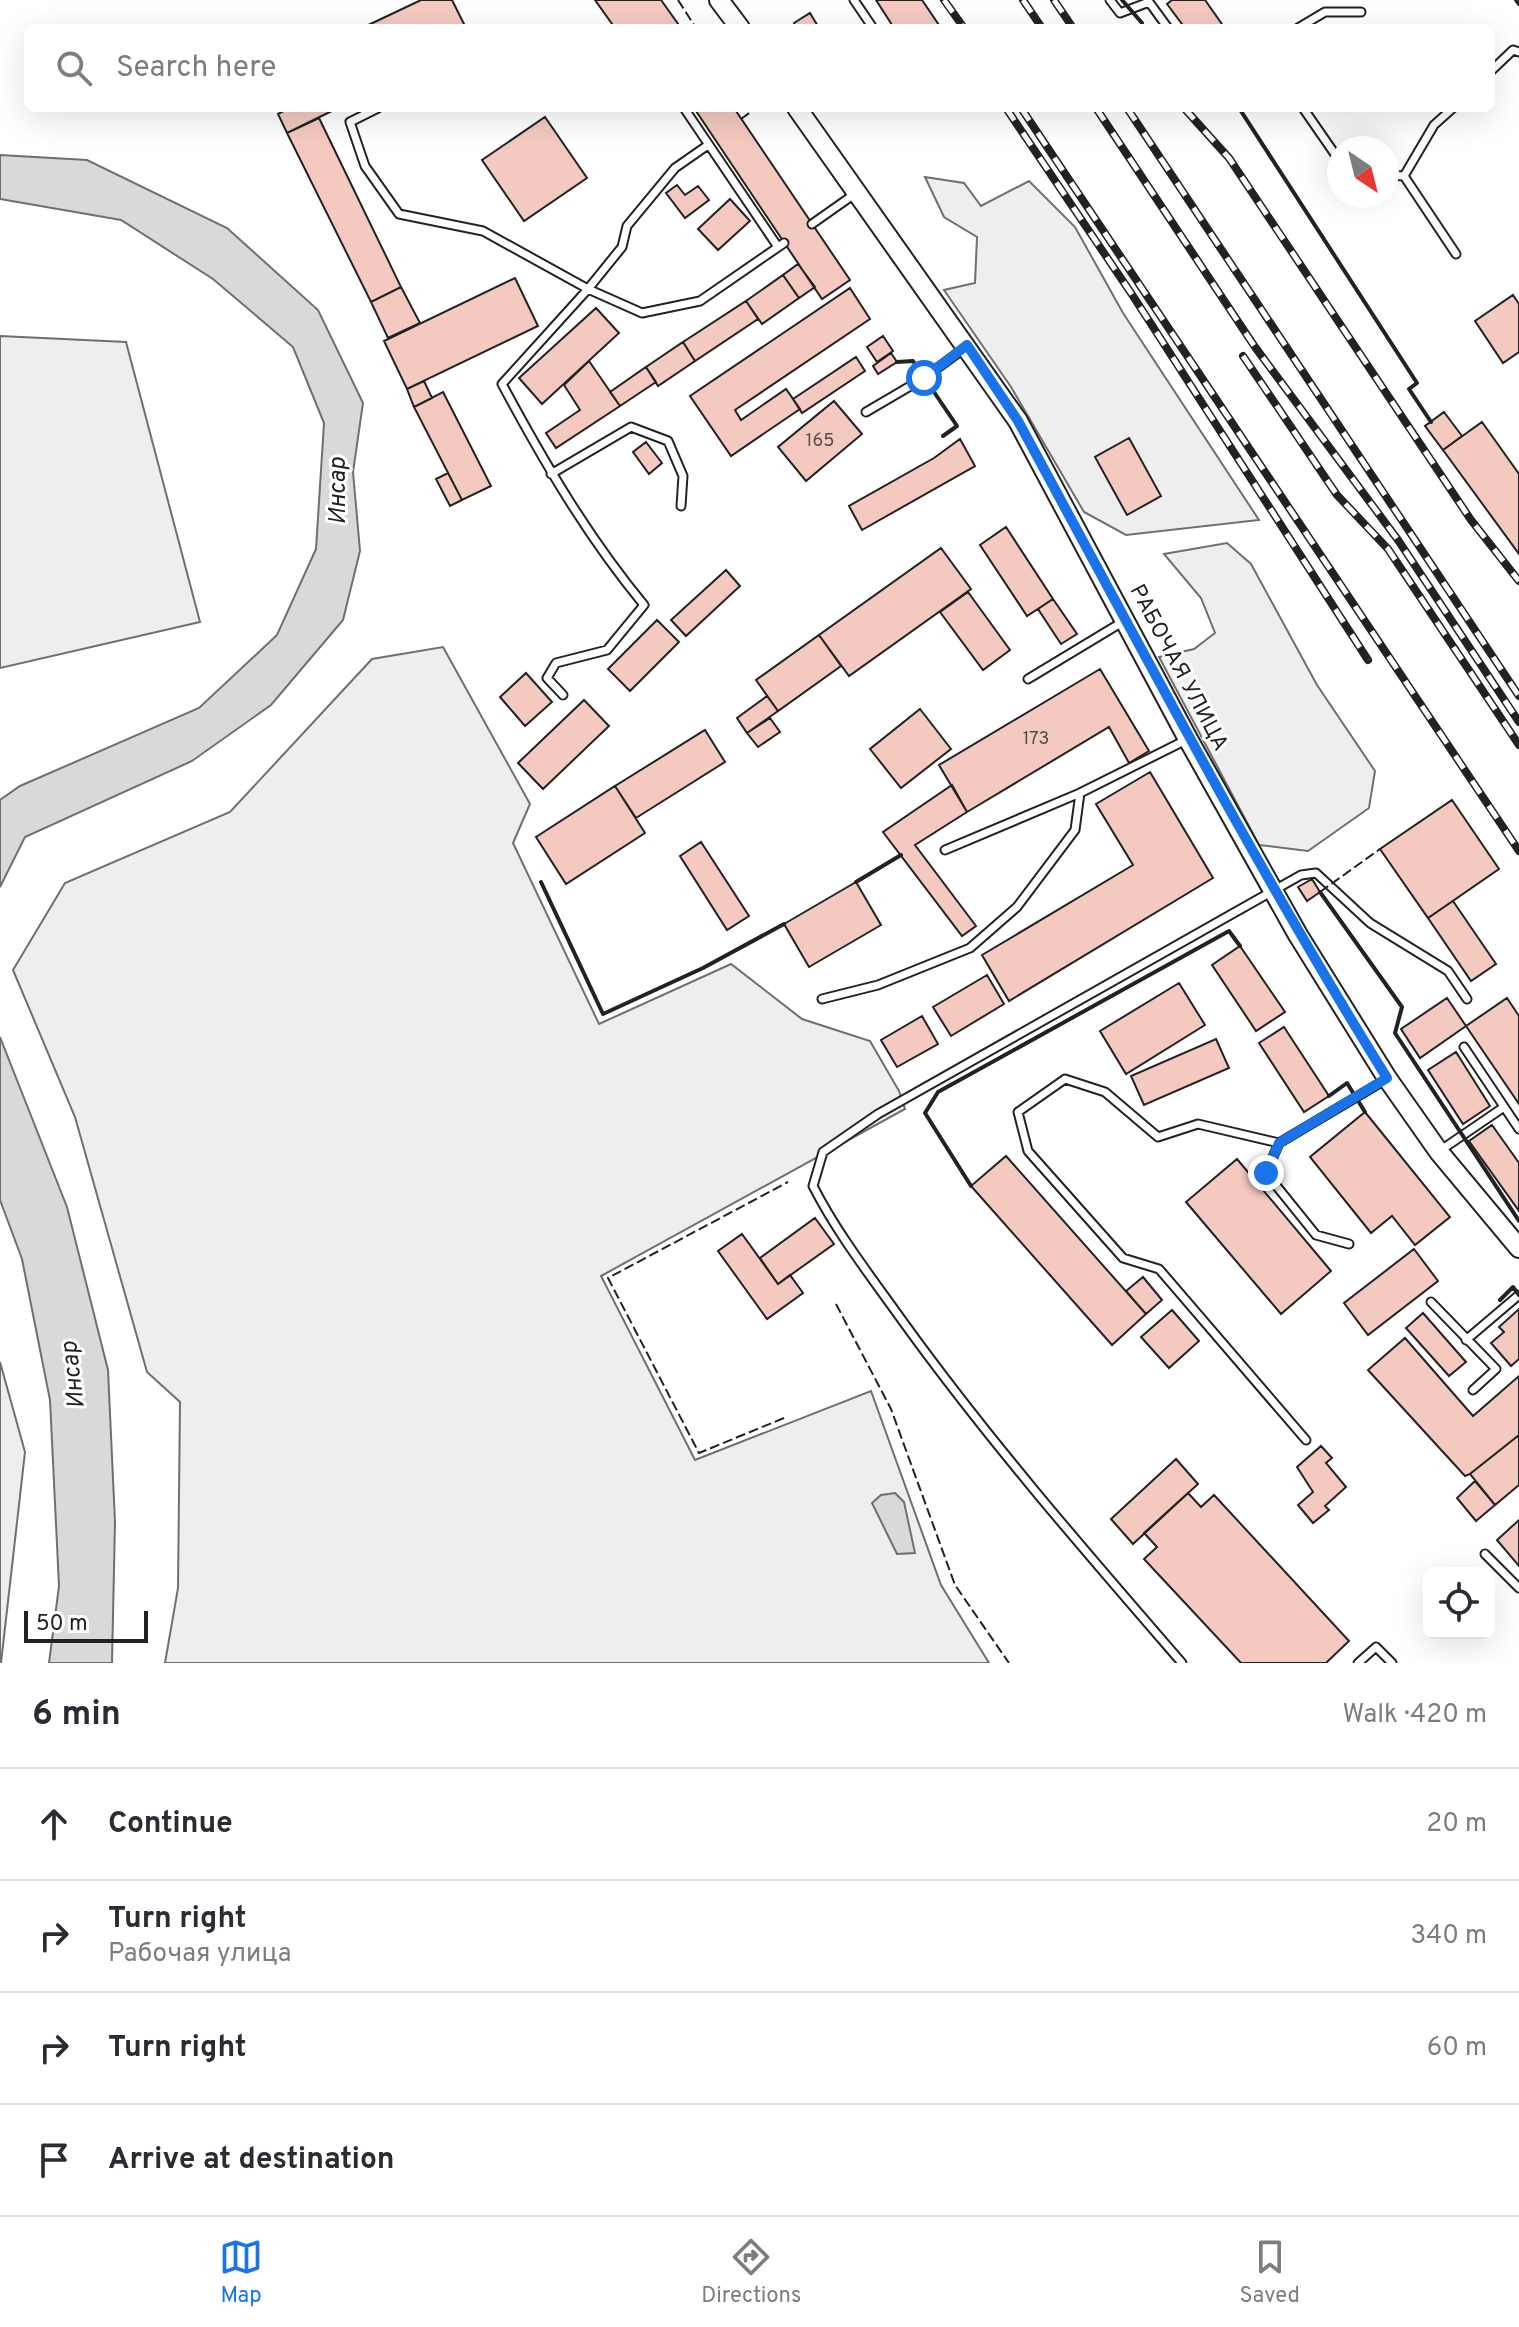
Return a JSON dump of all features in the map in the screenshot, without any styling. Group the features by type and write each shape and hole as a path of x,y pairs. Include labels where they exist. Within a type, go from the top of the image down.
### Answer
{"street":[{"path":"719,0 737,24"},
{"name":"РАБОЧАЯ УЛИЦА","path":"800,112 1018,421 1188,739 1275,893 1387,1078 1439,1152 1519,1248"}],"lane":[{"path":"854,0 870,24"},
{"path":"1110,0 1120,13 1149,2 1165,24"},
{"path":"1305,24 1325,12 1361,12"},
{"path":"1495,67 1513,50 1519,52"},
{"path":"370,112 350,122 365,166 399,214 483,231 588,289 642,313 700,301 781,245 687,112"},
{"path":"1306,112 1327,143"},
{"path":"1404,176 1434,125 1449,112"},
{"path":"563,695 547,678 556,663 607,650 644,605 600,552 551,474 502,384 622,247 627,226 675,168 708,145"},
{"path":"1399,176 1404,176"},
{"path":"1404,176 1456,254"},
{"path":"812,224 858,192"},
{"path":"866,412 924,378 967,345"},
{"path":"551,474 631,427 668,441 683,476 681,506"},
{"path":"1028,679 1126,619"},
{"path":"945,850 1080,793 1188,739"},
{"path":"822,999 878,985 970,948 1017,907 1075,830 1080,793"},
{"path":"1182,1663 1052,1513 931,1361 833,1225 813,1186 823,1152 878,1114 1275,893 1301,875 1316,873 1370,923 1448,971 1467,999"},
{"path":"1464,1047 1519,1129"},
{"path":"1349,1244 1316,1235 1266,1173 1279,1143 1387,1078"},
{"path":"1279,1143 1198,1124 1158,1137 1105,1092 1065,1079 1018,1112 1028,1151 1123,1258 1159,1269 1306,1440"},
{"path":"1439,1152 1504,1107"},
{"path":"1466,1340 1519,1295"},
{"path":"1431,1302 1496,1369 1473,1390"},
{"path":"1485,1554 1519,1588"},
{"path":"1358,1663 1376,1647 1392,1663"}],"shaded area":[{"path":"925,177 964,183 981,206 1029,181 1075,227 1123,313 1259,520 1126,535 1084,512 1011,387 944,290 975,283 977,237 944,217"},
{"path":"0,336 126,342 200,622 0,668"},
{"path":"1227,543 1251,564 1317,685 1375,771 1369,808 1308,851 1259,845 1159,657 1194,649 1215,633 1201,598 1164,554"},
{"path":"443,647 530,804 513,843 599,1024 731,964 802,1019 870,1041 899,1091 905,1109 601,1276 695,1460 871,1391 941,1585 989,1663 165,1663 178,1588 180,1402 147,1372 75,1117 13,970 65,883 230,812 372,659"},
{"path":"0,1362 25,1452 1,1663 0,1663"}],"water":[{"name":"Инсар","path":"0,155 87,160 227,228 318,310 363,403 353,472 360,551 343,620 271,705 192,761 25,837 0,887 0,800 20,786 199,708 277,635 316,549 324,423 293,347 213,279 121,220 0,199"},
{"name":"Инсар","path":"0,1037 67,1207 108,1370 115,1522 112,1663 49,1663 59,1586 50,1400 22,1259 0,1200"},
{"path":"895,1493 904,1502 915,1553 897,1554 872,1503 881,1495"}],"building":[{"path":"421,0 452,0 464,24 370,24"},
{"path":"595,0 661,0 678,24 612,24"},
{"path":"876,0 922,0 938,24 891,24"},
{"path":"1172,0 1205,0 1222,24 1182,24 1167,4"},
{"path":"810,13 817,24 795,24"},
{"path":"282,112 330,112 287,133 278,114"},
{"path":"697,112 737,112 850,280 822,299"},
{"path":"545,117 587,178 524,221 482,160"},
{"path":"319,118 401,287 371,302 287,133"},
{"path":"677,185 685,195 698,186 709,200 685,218 666,193"},
{"path":"730,199 750,221 718,250 698,229"},
{"path":"798,264 815,287 799,298 783,275"},
{"path":"783,275 799,298 762,324 746,301"},
{"path":"515,278 538,326 407,389 384,341"},
{"path":"401,287 420,323 388,338 371,302"},
{"path":"850,288 870,319 735,410 741,420 786,389 800,409 731,456 690,396"},
{"path":"1513,295 1519,304 1519,352 1503,363 1475,321"},
{"path":"746,301 758,319 695,361 683,342"},
{"path":"596,308 619,333 542,404 519,378"},
{"path":"883,336 893,351 877,362 867,347"},
{"path":"683,342 695,361 658,386 646,367"},
{"path":"891,353 897,362 878,374 873,366"},
{"path":"856,357 865,371 802,413 793,399"},
{"path":"589,361 620,406 556,448 546,433 580,410 564,385"},
{"path":"646,367 656,382 620,406 610,392"},
{"path":"424,381 432,398 414,407 407,389"},
{"path":"443,392 491,486 462,500 414,407"},
{"path":"834,401 862,434 806,481 778,447"},
{"path":"1444,412 1462,436 1443,450 1425,426"},
{"path":"1482,422 1519,474 1519,554 1443,450"},
{"path":"1129,438 1161,496 1127,515 1095,457"},
{"path":"960,439 975,466 862,530 849,506 934,458"},
{"path":"646,442 662,463 649,474 633,452"},
{"path":"448,473 462,500 450,506 436,479"},
{"path":"1006,527 1053,599 1027,616 980,545"},
{"path":"941,548 971,589 849,676 819,635"},
{"path":"726,570 740,586 686,636 671,620"},
{"path":"968,592 1010,650 983,670 940,612"},
{"path":"1053,599 1077,634 1061,644 1038,609"},
{"path":"657,620 679,642 630,691 608,669"},
{"path":"819,635 841,666 778,711 756,680"},
{"path":"1100,669 1149,751 1129,763 1109,727 967,812 939,765"},
{"path":"526,673 552,702 525,726 500,697"},
{"path":"767,696 778,711 747,733 737,718"},
{"path":"584,700 609,726 543,789 518,763"},
{"path":"920,709 951,749 901,788 870,749"},
{"path":"770,718 780,732 758,747 747,733"},
{"path":"705,730 725,762 636,818 615,786"},
{"path":"1150,772 1213,878 1009,1001 982,955 1133,865 1096,804"},
{"path":"952,785 967,812 915,845 976,926 962,936 883,832"},
{"path":"615,786 645,833 566,884 536,837"},
{"path":"1452,800 1499,869 1428,918 1380,849"},
{"path":"701,842 749,916 727,930 680,856"},
{"path":"1312,879 1320,892 1307,901 1298,887"},
{"path":"856,882 881,925 809,967 784,924"},
{"path":"1453,901 1496,964 1471,981 1428,918"},
{"path":"1240,946 1285,1012 1256,1031 1212,965"},
{"path":"987,975 1004,1004 951,1036 933,1007"},
{"path":"1179,983 1205,1025 1126,1074 1100,1031"},
{"path":"1447,998 1466,1026 1420,1058 1401,1029"},
{"path":"1507,998 1519,1016 1519,1104 1466,1026"},
{"path":"922,1016 938,1044 897,1067 881,1040"},
{"path":"1284,1027 1329,1096 1304,1112 1259,1043"},
{"path":"1216,1039 1229,1068 1144,1105 1131,1076"},
{"path":"1456,1052 1490,1106 1463,1124 1428,1070"},
{"path":"1365,1112 1450,1217 1415,1245 1392,1216 1371,1233 1310,1157"},
{"path":"1492,1125 1519,1163 1519,1211 1469,1141"},
{"path":"1006,1156 1146,1314 1112,1345 971,1186"},
{"path":"1237,1159 1331,1271 1281,1314 1186,1202"},
{"path":"815,1218 834,1244 778,1284 760,1258"},
{"path":"742,1234 778,1284 790,1275 803,1293 767,1319 718,1251"},
{"path":"1414,1249 1438,1281 1368,1335 1344,1303"},
{"path":"1143,1277 1162,1300 1146,1314 1126,1291"},
{"path":"1519,1309 1519,1359 1511,1366 1491,1343 1504,1332 1499,1327"},
{"path":"1172,1310 1199,1341 1169,1368 1141,1337"},
{"path":"1423,1313 1466,1362 1449,1376 1406,1328"},
{"path":"1405,1338 1473,1416 1519,1376 1519,1435 1470,1474 1465,1476 1368,1370"},
{"path":"1519,1435 1519,1485 1495,1505 1470,1474"},
{"path":"1321,1446 1332,1458 1326,1463 1346,1487 1325,1506 1329,1510 1313,1523 1298,1505 1313,1492 1297,1467"},
{"path":"1176,1459 1198,1484 1133,1544 1111,1519"},
{"path":"1475,1481 1495,1505 1476,1521 1457,1498"},
{"path":"1188,1493 1201,1507 1214,1495 1349,1641 1326,1663 1241,1663 1144,1559 1157,1547 1144,1533"},
{"path":"1519,1520 1519,1566 1497,1540"}],"railway":[{"path":"944,0 961,24"},
{"path":"1023,0 1039,24"},
{"path":"1054,0 1070,24"},
{"path":"1009,112 1133,296 1368,660"},
{"path":"1024,112 1519,851"},
{"path":"1099,112 1255,347 1398,540 1519,722"},
{"path":"1130,112 1519,696"},
{"path":"1188,112 1229,158 1471,520 1519,581"},
{"path":"1243,356 1337,495 1388,549 1519,745"}],"fence":[{"path":"678,0 693,24"},
{"path":"741,119 751,112"},
{"path":"1320,892 1380,849"},
{"path":"784,1418 699,1453 608,1278 788,1182"},
{"path":"836,1304 891,1409 955,1585 1009,1663"}],"wall":[{"path":"1122,0 1142,23"},
{"path":"1516,0 1519,4"},
{"path":"1242,112 1417,383 1409,389 1431,422"},
{"path":"897,362 913,361 957,426 943,436"},
{"path":"856,882 901,855"},
{"path":"541,882 603,1014 703,968 784,924"},
{"path":"1320,892 1402,1007 1395,1033 1519,1221"},
{"path":"971,1186 925,1113 938,1092 1229,931 1240,946"},
{"path":"1329,1096 1347,1083 1365,1112"},
{"path":"1500,1300 1513,1287 1519,1295"}],"route":[{"path":"924,378 967,345 991,379 1018,421 1188,739 1298,935 1387,1078 1357,1099 1279,1143 1266,1173"}]}
